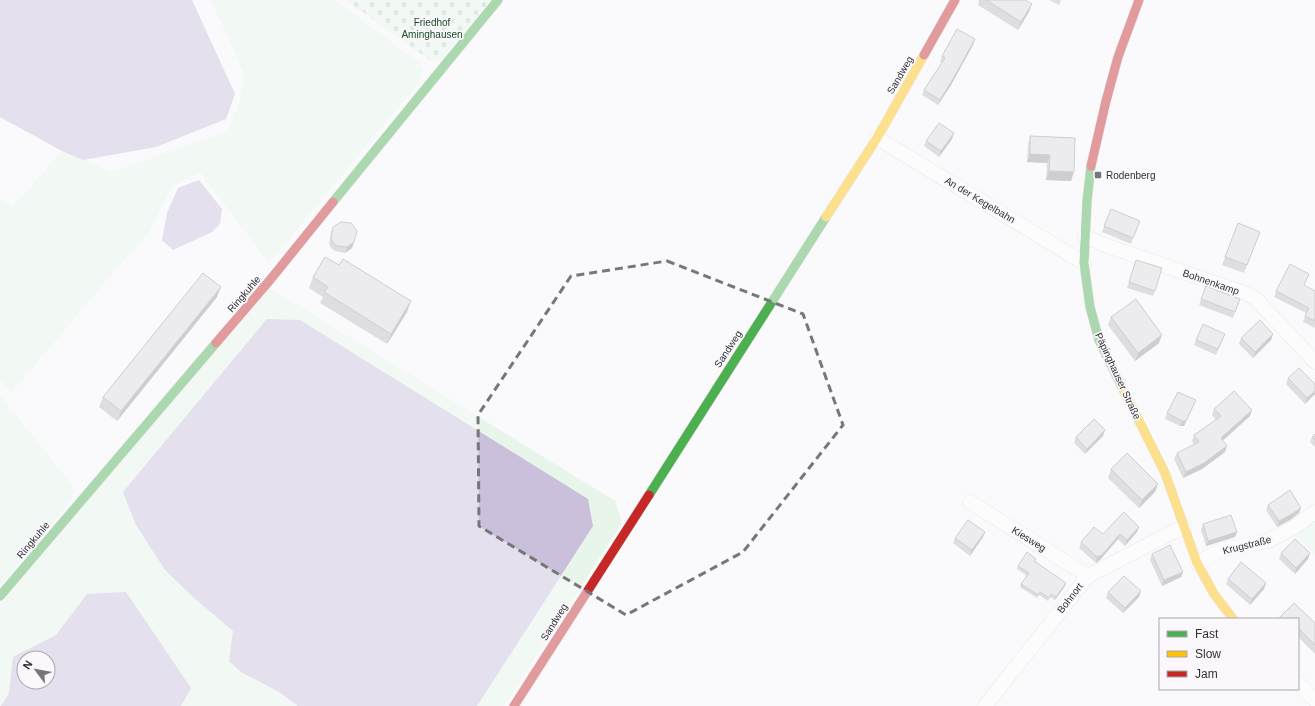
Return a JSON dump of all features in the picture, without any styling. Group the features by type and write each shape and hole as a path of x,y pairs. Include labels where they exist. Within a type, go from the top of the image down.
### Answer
{"street":[{"name":"Ringkuhle","path":"0,596 270,280 498,0"},
{"name":"Sandweg","path":"514,706 877,138 955,0"},
{"name":"Päpinghauser Straße","path":"1139,0 1118,57 1092,160 1087,201 1084,263 1090,307 1099,340 1165,473 1197,563 1214,594 1232,618"},
{"name":"An der Kegelbahn","path":"877,138 1084,263"},
{"name":"Bohnenkamp","path":"1085,237 1255,298 1315,362"},
{"name":"Kiesweg","path":"970,502 1088,576"},
{"name":"Krugstraße","path":"1197,563 1222,550 1268,541 1295,527 1315,512"},
{"name":"Bohnort","path":"985,706 1088,576 1175,531 1184,528"},
{"path":"1299,684 1315,700"}],"highlighted area":[{"path":"667,261 803,314 843,425 743,552 626,615 479,526 478,415 571,276"}],"green space":[{"path":"211,0 335,0 418,62 423,70 420,81 269,263 200,172 172,186 148,234 121,263 11,393 0,379 0,198 13,207 62,151 112,172 228,132 242,96 243,71"},
{"name":"Friedhof Aminghausen","path":"346,0 491,0 441,60 431,61"},
{"path":"268,287 615,501 622,523 504,706 477,706 593,526 165,570 193,597 233,631 241,672 279,692 298,706 181,706 191,688 87,594 56,635 27,650 16,650 9,693 0,706 0,604"},
{"path":"0,396 73,486 73,498 0,586"},
{"path":"1315,516 1315,554 1296,536"}],"shaded area":[{"path":"0,0 192,0 235,94 226,119 156,147 83,160 62,151 0,117"},
{"path":"199,180 222,209 220,224 212,232 173,250 162,240 167,213 178,188"},
{"path":"267,319 300,320 588,499 593,526 477,706 298,706 279,692 241,672 229,661 233,631 193,597 165,570 136,525 123,492"},
{"path":"126,592 191,688 181,706 1,706 9,693 13,657 16,655 16,690 56,690 56,650 27,650 56,635 87,594"}],"building":[{"path":"986,0 1026,0 1032,4 1021,22"},
{"path":"957,29 975,39 940,100 924,90 945,58 942,56"},
{"path":"939,123 954,133 941,151 926,141"},
{"path":"1030,136 1075,138 1074,172 1049,171 1050,155 1030,154"},
{"path":"1111,209 1140,221 1133,238 1104,226"},
{"path":"341,222 351,223 357,231 354,242 347,247 337,246 333,243 331,237 333,227"},
{"path":"1238,223 1260,232 1247,265 1225,257"},
{"path":"325,257 339,265 343,259 411,301 391,334 324,292 328,287 313,277"},
{"path":"1136,260 1162,268 1155,291 1129,282"},
{"path":"1290,264 1309,274 1304,285 1315,291 1315,321 1305,316 1309,308 1276,291"},
{"path":"203,273 221,287 121,411 103,397"},
{"path":"1206,286 1240,299 1235,312 1201,299"},
{"path":"1136,299 1162,335 1138,353 1111,317"},
{"path":"1260,320 1273,334 1255,352 1241,338"},
{"path":"1203,324 1225,334 1218,349 1196,340"},
{"path":"1299,368 1315,384 1315,391 1307,398 1288,378"},
{"path":"1234,391 1252,410 1221,438 1227,446 1204,463 1186,472 1177,453 1199,442 1194,435 1221,416 1214,409"},
{"path":"1178,392 1196,400 1186,421 1182,421 1167,413"},
{"path":"1094,419 1105,430 1087,449 1076,437"},
{"path":"1127,453 1158,484 1142,500 1111,469"},
{"path":"1290,490 1301,508 1279,521 1268,505"},
{"path":"1124,512 1139,527 1127,540 1120,534 1102,555 1097,557 1081,542 1094,527 1103,534"},
{"path":"1231,515 1237,532 1208,541 1203,524"},
{"path":"968,520 985,532 972,550 955,538"},
{"path":"1295,539 1310,553 1296,568 1281,553"},
{"path":"1170,545 1183,572 1164,580 1152,554"},
{"path":"1027,552 1036,559 1034,561 1066,583 1056,597 1051,594 1049,598 1040,592 1038,595 1021,584 1029,573 1018,566"},
{"path":"1241,562 1266,583 1252,599 1228,579"},
{"path":"1124,576 1141,591 1125,608 1108,592"},
{"path":"1294,603 1315,623 1315,645 1299,629 1299,618 1279,618"}],"traffic: fast":[{"path":"333,202 498,0"},
{"path":"1091,166 1087,201 1084,263 1090,307 1099,340 1122,387"},
{"path":"649,495 826,217"},
{"path":"0,596 216,343"}],"traffic: slow":[{"path":"826,217 877,138 924,55"},
{"path":"1122,387 1165,473 1197,563 1214,594 1232,618"}],"traffic: jam":[{"path":"924,55 955,0"},
{"path":"1091,166 1118,57 1139,0"},
{"path":"216,343 270,280 333,202"},
{"path":"514,706 649,495"}],"place":[{"name":"Rodenberg","path":"1098,175"}]}
